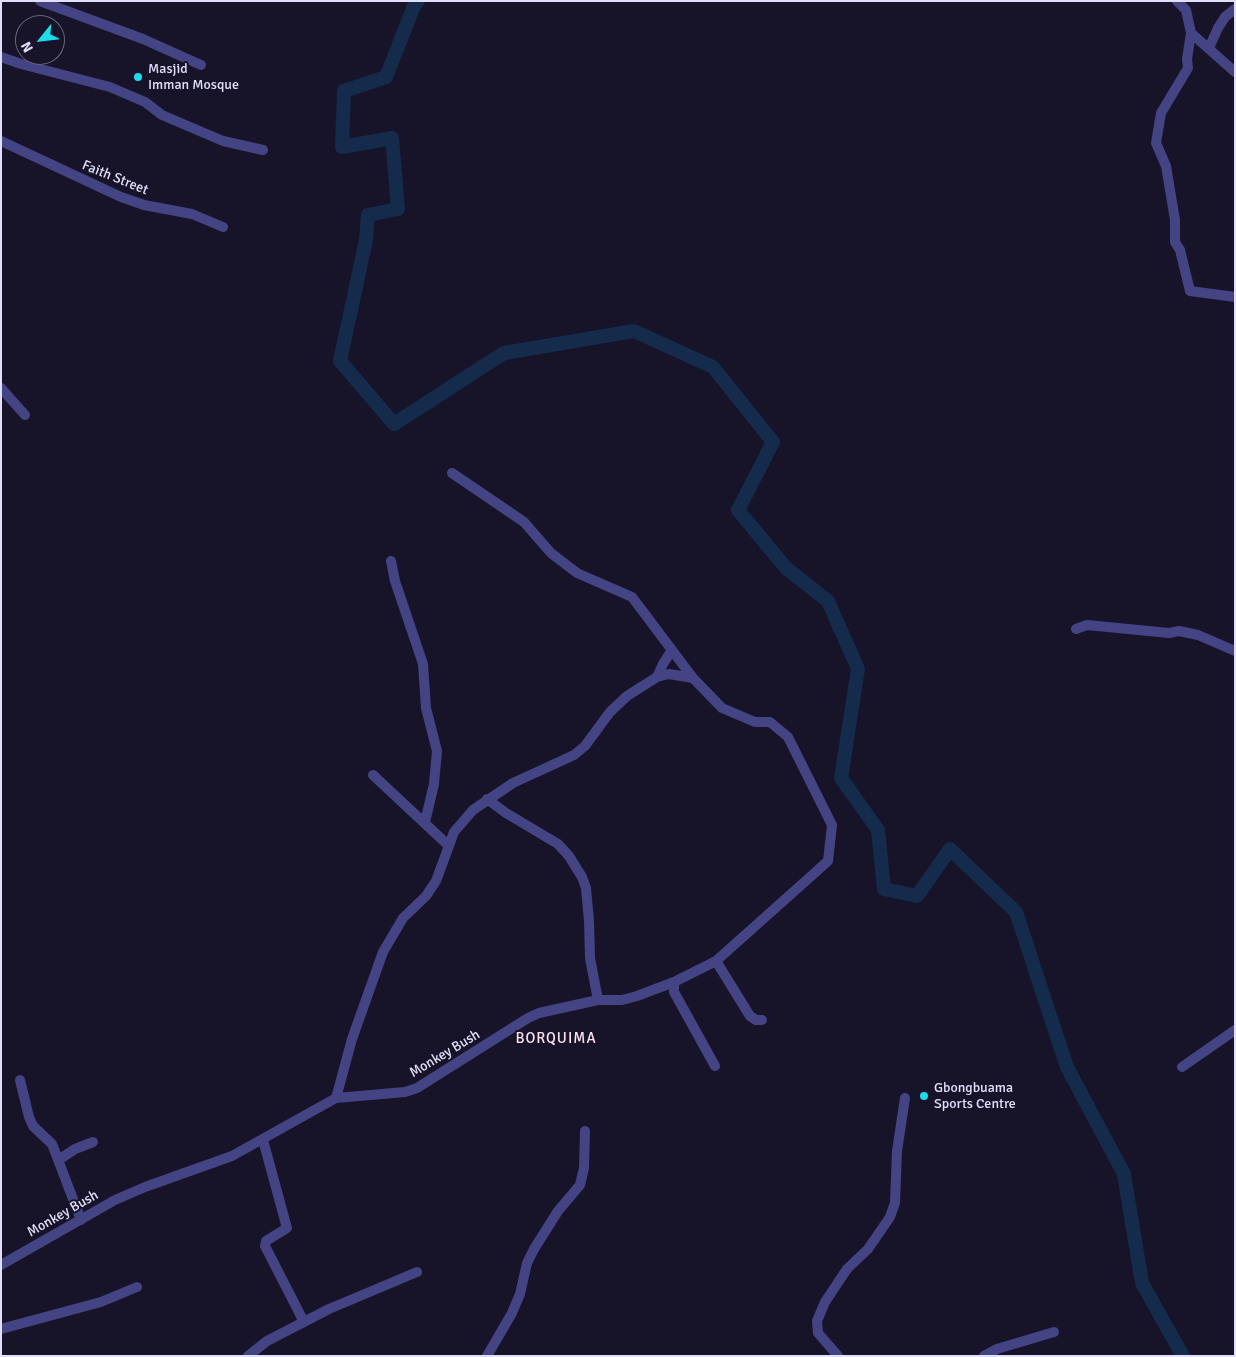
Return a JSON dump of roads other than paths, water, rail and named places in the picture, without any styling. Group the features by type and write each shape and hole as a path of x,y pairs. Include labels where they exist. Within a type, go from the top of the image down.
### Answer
{"street":[{"path":"40,1 143,39 201,65"},
{"path":"1177,1 1186,10 1191,33 1187,59 1188,68 1160,113 1156,142 1166,166 1175,220 1174,236 1190,291 1235,297"},
{"path":"1209,48 1225,17 1235,9"},
{"path":"1191,33 1235,72"},
{"path":"1,57 36,69 80,77 110,87 145,102 162,115 223,141 263,150"},
{"name":"Faith Street","path":"1,141 121,197 144,205 192,214 222,227"},
{"path":"1,388 25,415"},
{"path":"452,472 468,486 524,522 545,548 577,573 632,597 693,678"},
{"path":"391,561 395,580 423,664 426,681 426,708 437,751 434,784 425,822"},
{"path":"1076,629 1087,626 1104,626 1169,632 1179,631 1198,635 1235,650"},
{"path":"657,677 662,664 672,650"},
{"path":"336,1098 352,1039 383,952 403,918 426,896 436,881 454,832 463,820 487,799 513,783 574,755 585,746 610,712 623,700 657,677 669,674 693,678"},
{"name":"Monkey Bush","path":"1,1265 114,1200 145,1187 211,1165 263,1140 318,1106 336,1098 405,1092 417,1088 528,1018 559,1007 598,1000 622,1000 674,982 716,961 828,861 832,825 788,737 770,722 755,722 722,708 693,678"},
{"path":"372,775 449,846"},
{"path":"487,799 506,813 558,844 569,856 582,877 589,921 590,958 598,1000"},
{"path":"716,961 750,1016 756,1020 762,1020"},
{"path":"674,982 674,992 715,1066"},
{"path":"1182,1067 1235,1030"},
{"path":"20,1080 33,1126 52,1144 60,1159 81,1220"},
{"path":"838,1356 818,1333 817,1321 825,1302 847,1269 868,1250 883,1230 895,1203 897,1151 905,1098"},
{"path":"487,1356 512,1313 520,1294 527,1263 534,1249 558,1211 580,1185 584,1168 585,1131"},
{"path":"263,1140 287,1228 266,1241 265,1246 304,1322"},
{"path":"60,1159 75,1149 93,1142"},
{"path":"248,1356 267,1341 329,1309 416,1272"},
{"path":"1,1329 101,1302 137,1287"},
{"path":"984,1356 996,1349 1054,1332"}],"waterway":[{"path":"418,1 414,6 386,77 344,91 342,147 392,138 398,209 368,215 366,240 340,361 394,424 504,353 634,331 713,367 773,442 738,510 786,568 828,601 858,669 841,778 878,830 884,889 917,896 950,849 1016,912 1067,1067 1124,1174 1142,1283 1183,1356"}],"place":[{"name":"Masjid Imman Mosque","path":"138,77"},
{"name":"Gbongbuama Sports Centre","path":"924,1096"}],"district":[{"name":"BORQUIMA","path":"556,1039"}]}
